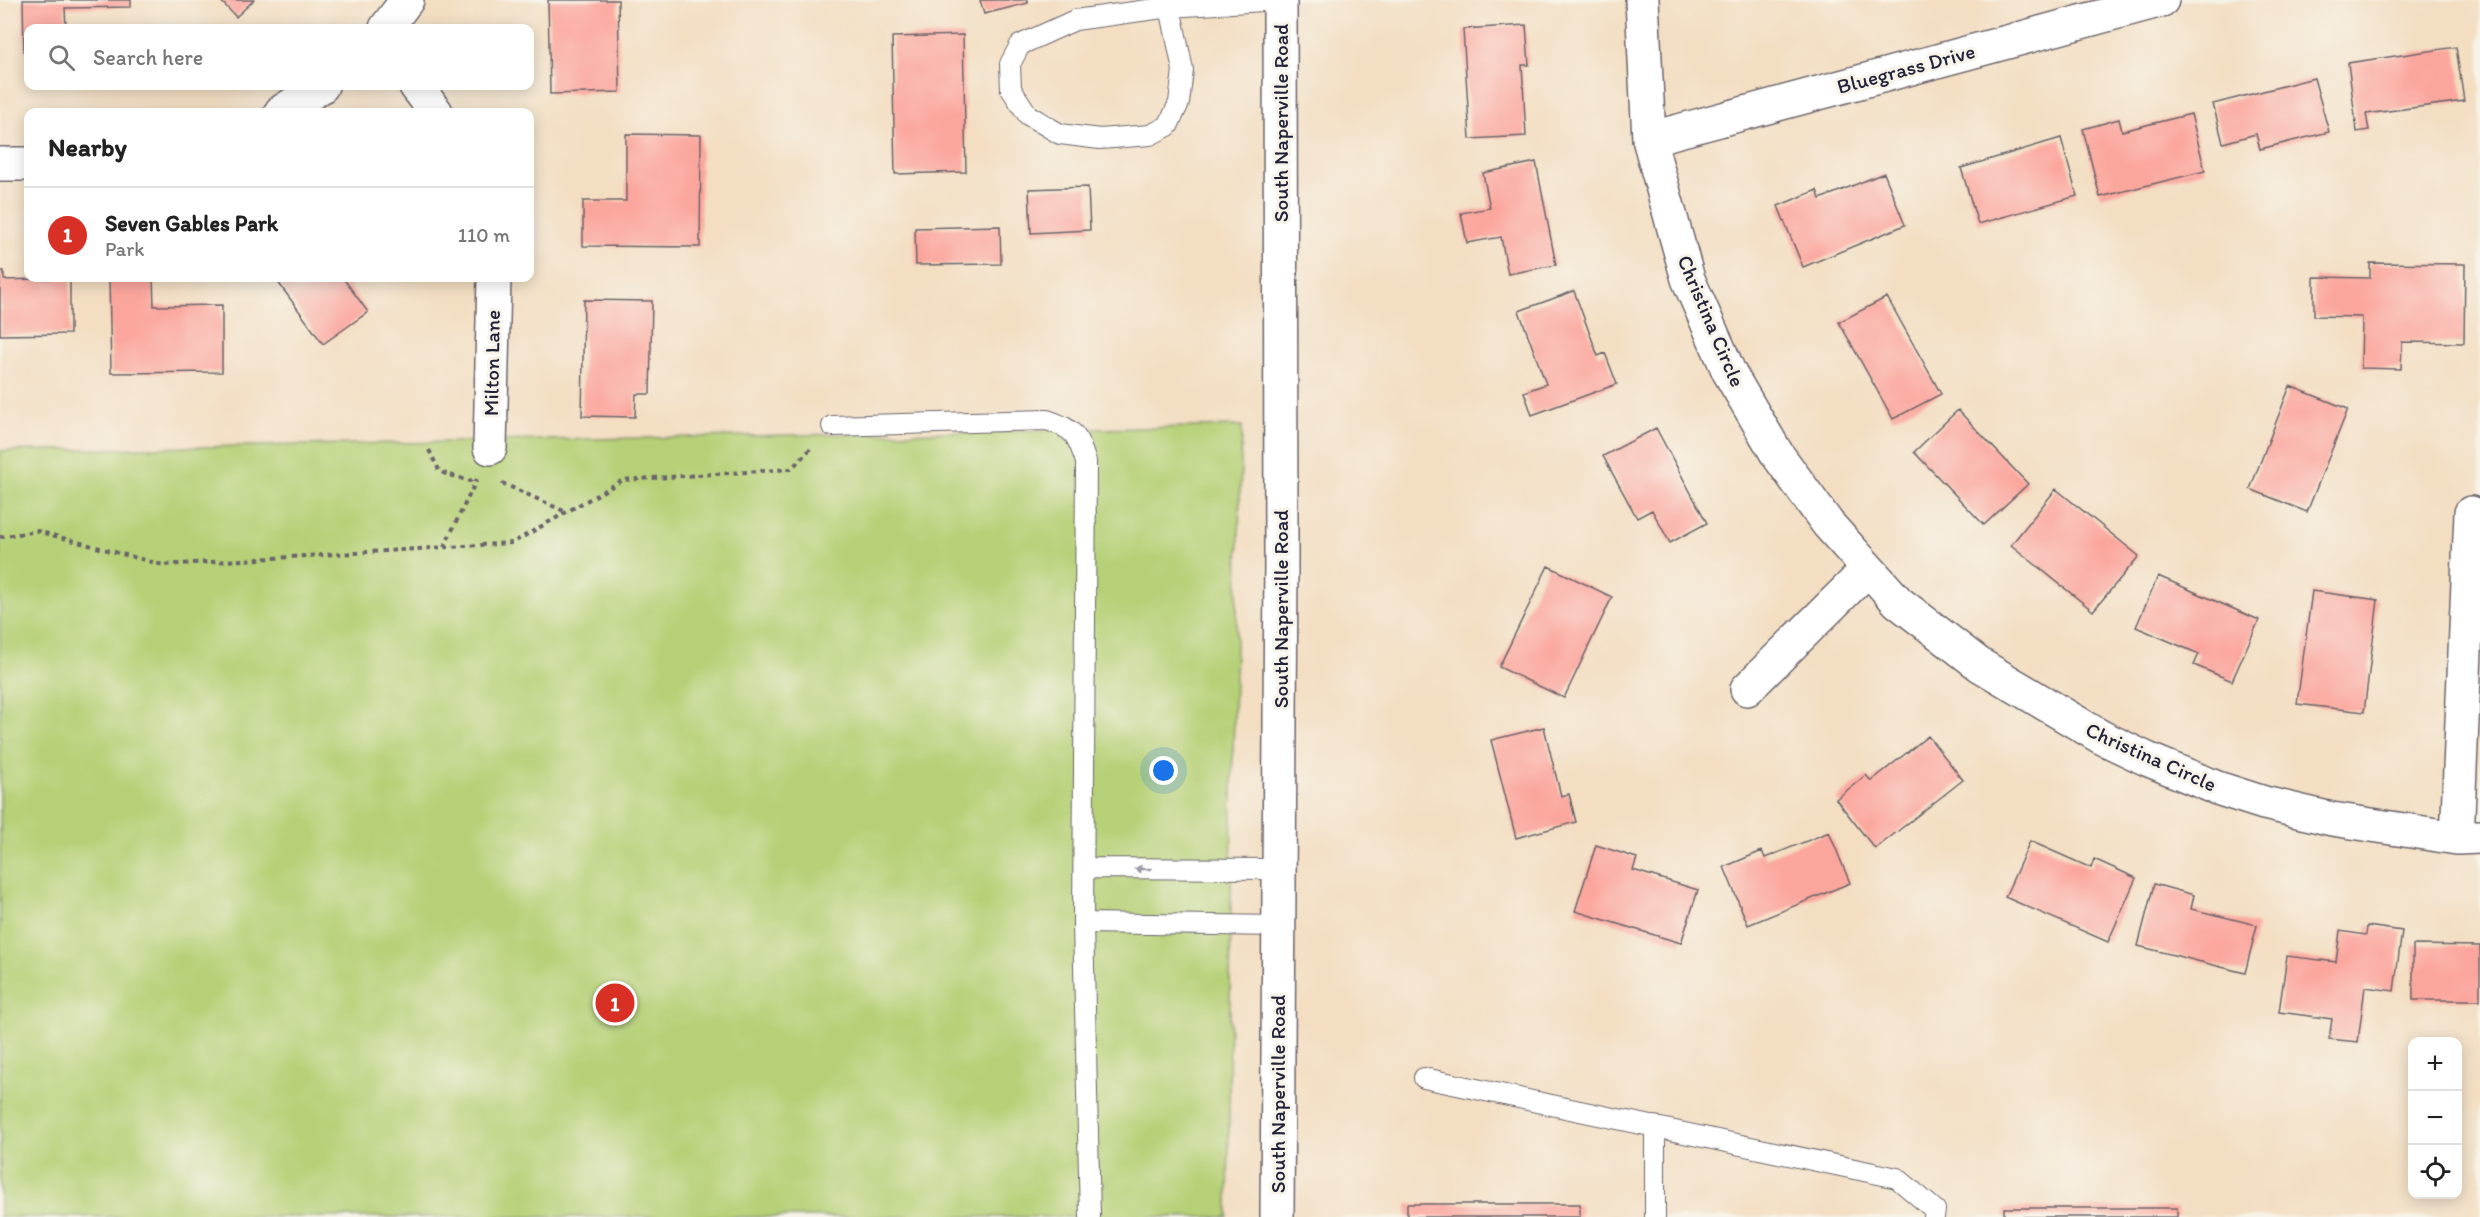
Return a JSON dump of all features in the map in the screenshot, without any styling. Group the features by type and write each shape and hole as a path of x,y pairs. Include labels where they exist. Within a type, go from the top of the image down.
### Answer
{"street":[{"path":"389,24 407,0"},
{"name":"South Naperville Road","path":"1277,1217 1282,347 1280,0"},
{"name":"Christina Circle","path":"1642,0 1649,139 1688,279 1730,372 1777,454 1828,524 1898,602 1980,665 2101,737 2217,788 2264,803 2332,819 2468,838"},
{"name":"Bluegrass Drive","path":"1649,139 2162,0"},
{"path":"287,108 316,90"},
{"path":"419,90 433,108"},
{"path":"0,164 24,164"},
{"name":"Milton Lane","path":"491,463 494,282"},
{"path":"2468,838 2471,513"},
{"path":"1747,689 1867,570"}],"lane":[{"path":"1170,7 1184,70 1179,103 1168,126 1150,135 1100,139 1060,134 1028,115 1011,89 1010,64 1020,45 1075,20 1170,7 1280,0"},
{"path":"832,426 1047,420 1068,427 1080,444 1086,462 1083,923 1090,1217"},
{"path":"1084,868 1279,869"},
{"path":"1083,923 1278,926"},
{"path":"1424,1078 1897,1178 1935,1210 1934,1217"},
{"path":"1654,1126 1655,1217"}],"path":[{"path":"0,537 37,531 163,565 512,543 623,480 791,469 832,426"},
{"path":"429,450 440,472 470,481 480,473 444,547"},
{"path":"491,463 566,512"}],"green space":[{"path":"1242,426 1232,788 1228,1217 0,1217 0,451"}],"building":[{"path":"23,0 131,0 131,7 65,8 66,24 24,24 24,51"},
{"path":"220,0 254,0 236,17"},
{"path":"548,0 618,0 620,92 550,94"},
{"path":"980,0 1027,0 1028,3 984,14"},
{"path":"1526,25 1529,65 1522,65 1526,136 1470,139 1463,29"},
{"path":"963,35 966,172 895,174 892,37"},
{"path":"2456,47 2464,101 2366,114 2369,130 2357,132 2348,63"},
{"path":"2314,78 2329,132 2260,149 2256,134 2223,143 2213,104"},
{"path":"2191,114 2205,171 2100,197 2083,129 2119,119 2122,131"},
{"path":"626,134 701,135 700,247 583,246 583,201 626,201"},
{"path":"2061,138 2077,196 1978,224 1961,168"},
{"path":"1536,162 1556,265 1508,274 1501,237 1467,243 1461,213 1490,208 1483,173"},
{"path":"1884,173 1905,225 1803,267 1778,206 1817,190 1820,199"},
{"path":"1088,187 1090,230 1031,233 1029,189"},
{"path":"1000,226 1001,264 916,265 915,228"},
{"path":"2370,263 2465,264 2464,343 2402,342 2401,369 2361,368 2362,317 2314,316 2314,277 2370,278"},
{"path":"0,271 4,271 4,280 70,282 70,334 0,335"},
{"path":"109,282 153,282 154,306 222,305 222,372 111,373"},
{"path":"278,282 346,282 368,312 323,344"},
{"path":"1574,291 1598,356 1605,353 1617,384 1532,415 1524,392 1546,384 1519,311"},
{"path":"1887,297 1941,394 1893,419 1839,322"},
{"path":"584,300 652,301 650,394 636,394 635,417 582,416"},
{"path":"2290,386 2348,409 2307,512 2250,489"},
{"path":"1958,410 2028,484 1984,525 1914,452"},
{"path":"1656,428 1707,523 1670,543 1652,510 1637,518 1603,456"},
{"path":"2056,489 2139,556 2093,611 2011,545"},
{"path":"1548,566 1612,597 1564,698 1499,667"},
{"path":"2158,576 2259,620 2232,681 2194,665 2199,654 2136,627"},
{"path":"2312,591 2378,600 2364,712 2297,704"},
{"path":"1544,727 1561,796 1569,794 1576,822 1516,838 1491,740"},
{"path":"1928,736 1963,780 1875,849 1836,799 1866,775 1871,781"},
{"path":"1829,832 1850,883 1748,925 1724,867 1762,851 1765,858"},
{"path":"2030,841 2091,868 2094,859 2136,878 2108,942 2005,897"},
{"path":"1596,845 1637,858 1633,870 1698,890 1681,943 1575,911"},
{"path":"2154,884 2194,895 2191,909 2257,925 2245,973 2138,946"},
{"path":"2367,926 2402,931 2394,991 2365,987 2358,1042 2329,1039 2332,1019 2279,1012 2287,956 2336,962 2340,931 2366,935"},
{"path":"2413,945 2480,946 2480,1000 2413,1000"},
{"path":"1407,1204 1580,1204 1580,1217 1407,1217"},
{"path":"2004,1208 2177,1208 2177,1217 2004,1217"}],"place":[{"name":"Seven Gables Park","path":"615,1003"}]}
